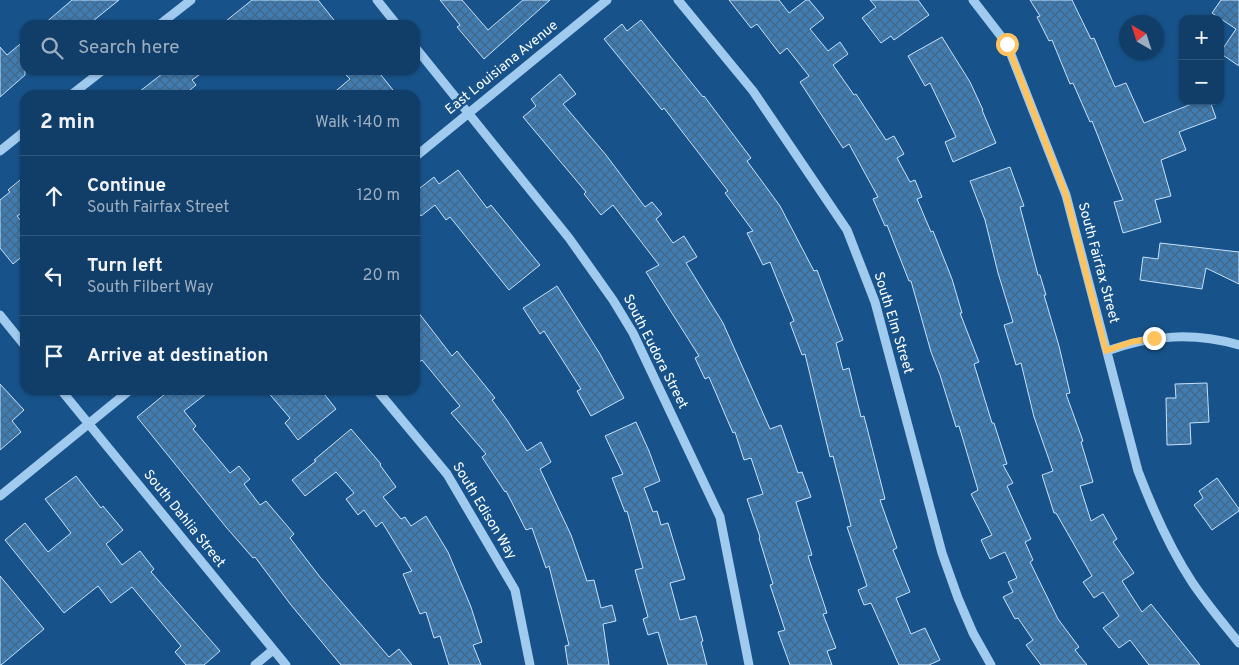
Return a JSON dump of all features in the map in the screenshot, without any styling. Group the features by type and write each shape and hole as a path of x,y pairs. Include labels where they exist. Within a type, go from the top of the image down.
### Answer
{"street":[{"path":"166,20 191,0"},
{"path":"376,0 393,20"},
{"name":"East Louisiana Avenue","path":"420,153 607,0"},
{"name":"South Elm Street","path":"678,0 753,91 847,230 875,302 942,553 966,615 991,665"},
{"name":"South Fairfax Street","path":"974,0 1007,44 1066,195 1138,471 1151,507 1166,538 1192,583 1239,643"},
{"name":"South Eudora Street","path":"420,53 574,244 608,292 633,333 720,517 749,665"},
{"path":"77,90 96,75"},
{"path":"0,151 20,135"},
{"path":"0,315 20,340"},
{"path":"1106,351 1131,342 1186,336 1221,340 1239,345"},
{"name":"South Dahlia Street","path":"65,395 286,665"},
{"path":"0,496 124,395"},
{"name":"South Edison Way","path":"382,395 447,474 515,590 530,665"},
{"path":"255,665 273,650"}],"building":[{"path":"72,0 119,0 94,20 49,20"},
{"path":"252,0 318,0 334,20 227,20"},
{"path":"440,0 462,0 488,30 523,0 550,0 484,59 457,27 460,25"},
{"path":"729,0 779,0 789,13 806,0 809,0 824,18 810,29 828,51 840,42 848,54 833,65 854,95 856,94 886,140 894,136 904,154 897,158 910,182 915,180 922,197 917,199 931,232 933,231 952,279 962,313 960,313 979,362 974,364 1007,464 1003,465 1013,483 1007,486 1031,539 1025,542 1033,560 1030,562 1058,619 1079,647 1075,650 1087,665 1041,665 1026,645 1033,640 1018,618 1015,619 1003,597 1013,592 1008,582 1017,578 1005,552 990,559 981,540 992,535 971,494 978,490 959,426 956,427 931,352 911,281 909,281 887,225 885,226 873,199 878,197 849,144 843,148 800,82 809,76 787,48 780,54 757,24 751,28"},
{"path":"870,0 918,0 929,15 894,40 891,36 881,43 862,18 876,7"},
{"path":"1030,0 1072,0 1091,39 1094,38 1115,87 1126,83 1144,123 1189,105 1211,105 1216,118 1179,132 1186,150 1161,160 1171,196 1155,200 1161,222 1123,233 1114,202 1123,200 1092,121 1090,122 1073,83 1070,84 1052,40 1049,41 1037,17 1040,16"},
{"path":"1221,0 1239,0 1239,66 1224,56 1224,47 1236,29 1224,21 1224,15 1212,13"},
{"path":"641,20 704,96 751,158 747,161 780,206 814,271 817,270 843,340 836,343 843,370 849,368 861,417 864,416 885,499 880,500 897,548 893,550 910,592 896,598 911,634 925,628 940,660 929,665 899,665 871,603 864,605 858,590 867,586 847,527 851,526 833,456 830,457 805,354 802,355 790,323 794,321 770,262 763,265 747,233 753,231 725,193 728,191 664,108 662,110 604,39 622,24 627,31"},
{"path":"942,37 970,82 996,143 953,162 945,142 956,137 930,83 925,86 908,56"},
{"path":"20,44 20,75 25,75 0,97 0,47 7,55"},
{"path":"560,74 576,94 563,104 606,155 645,207 652,202 662,214 656,219 673,243 684,236 697,257 686,263 723,323 770,429 781,425 798,473 802,472 811,497 796,502 812,555 808,556 827,613 823,614 836,648 827,651 832,665 790,665 778,632 785,630 770,585 773,584 760,537 747,499 763,494 751,458 744,460 735,432 733,433 709,377 705,379 695,358 699,356 646,272 659,265 613,205 601,215 584,194 586,192 523,117 536,106 531,99"},
{"path":"161,75 199,75 192,80 196,85 190,90 141,90"},
{"path":"346,75 381,75 393,90 337,90 350,79"},
{"path":"1010,167 1024,206 1020,207 1059,346 1070,393 1066,394 1083,441 1081,442 1093,482 1080,486 1091,521 1103,514 1117,539 1113,542 1134,573 1122,581 1142,612 1151,604 1200,665 1149,665 1130,640 1119,648 1103,628 1119,616 1103,592 1094,598 1083,582 1092,576 1056,513 1054,513 1042,475 1053,471 1034,417 1021,363 1016,365 1004,325 1013,322 985,220 970,181"},
{"path":"458,170 487,208 491,205 540,265 509,290 450,217 446,220 435,205 421,216 420,215 420,188 434,177 439,184"},
{"path":"20,180 20,214 17,216 20,220 20,258 13,264 0,248 0,200 10,192 8,190"},
{"path":"1160,243 1239,252 1239,284 1206,268 1202,289 1140,280 1143,257 1158,259"},
{"path":"557,286 600,354 624,398 591,416 577,391 581,389 544,331 540,334 523,308"},
{"path":"420,314 452,356 457,351 495,398 492,400 527,451 541,442 551,462 540,469 571,535 587,581 594,580 601,608 612,605 616,621 603,624 609,665 568,665 565,646 569,645 549,566 546,568 532,528 526,530 506,491 482,457 486,454 451,413 460,406 422,360 420,361"},
{"path":"1207,383 1209,422 1190,423 1191,444 1167,445 1166,398 1176,398 1175,384"},
{"path":"0,384 24,410 12,421 21,432 0,450"},
{"path":"164,395 205,395 184,411 196,426 193,429 230,473 239,466 250,479 244,484 260,505 266,501 294,534 290,538 320,577 389,657 399,649 412,665 341,665 291,605 255,557 253,558 226,527 137,417"},
{"path":"270,395 325,395 336,409 298,440 285,423 290,418"},
{"path":"636,422 660,481 644,488 653,512 657,511 661,525 668,523 685,579 670,583 680,620 696,616 707,665 668,665 658,632 648,635 643,619 648,617 635,570 643,568 627,511 625,512 612,478 623,474 605,436"},
{"path":"351,429 381,464 396,487 383,497 401,519 405,517 411,526 426,516 448,552 471,607 482,642 473,645 481,665 449,665 440,636 434,638 426,612 420,614 403,574 412,571 382,522 376,527 364,510 358,515 346,499 354,493 336,472 305,496 292,480"},
{"path":"76,476 101,508 103,506 123,530 106,544 122,565 140,551 154,569 151,572 220,651 204,665 186,665 175,652 181,646 132,587 111,603 98,586 64,613 5,540 25,523 48,552 71,533 45,499"},
{"path":"1217,478 1239,511 1212,530 1194,505 1203,498 1199,491"},
{"path":"0,576 44,629 1,665 0,665"}],"route":[{"path":"1007,44 1066,195 1106,351 1131,342 1154,338"}]}
